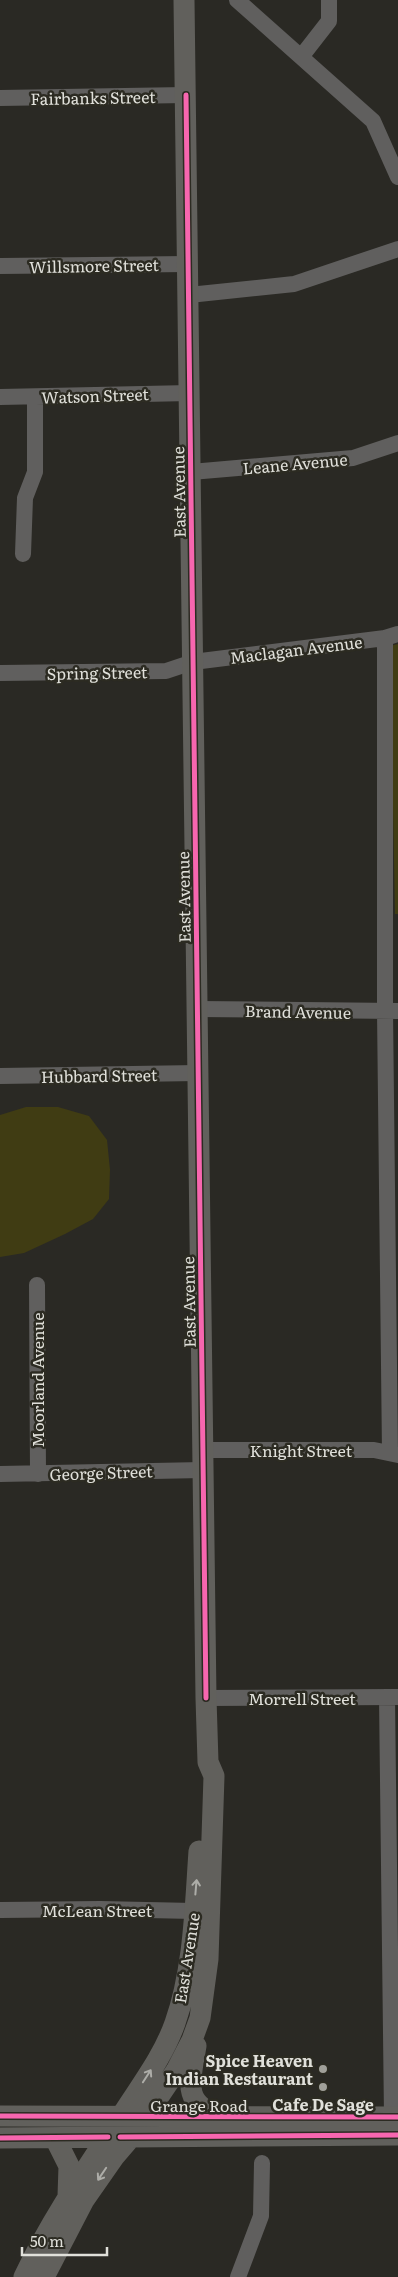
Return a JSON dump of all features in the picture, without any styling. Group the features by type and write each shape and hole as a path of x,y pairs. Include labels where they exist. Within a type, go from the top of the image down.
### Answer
{"main road":[{"name":"East Avenue","path":"127,2127 185,2056 198,2023 205,1992 212,1883 214,1776 208,1762 206,1698 184,0"},
{"name":"East Avenue","path":"127,2127 175,2023 186,1982 200,1850 202,1777 208,1762"},
{"path":"198,2023 190,2089 197,2104 221,2117"},
{"name":"Grange Road","path":"0,2116 127,2127 396,2124"},
{"name":"Grange Road","path":"0,2138 55,2138 127,2127 221,2117 396,2124"},
{"path":"24,2277 68,2196 127,2127"},
{"path":"44,2277 84,2200 110,2162 127,2127"},
{"path":"55,2138 69,2166 68,2196"}],"street":[{"path":"236,0 373,121 398,177"},
{"path":"301,57 329,21 329,0"},
{"name":"Fairbanks Street","path":"0,98 186,95"},
{"path":"188,295 294,284 398,249"},
{"name":"Willsmore Street","path":"0,266 188,264"},
{"name":"Watson Street","path":"0,398 190,393"},
{"path":"23,554 25,498 35,472 35,397"},
{"name":"Leane Avenue","path":"191,472 353,458 398,443"},
{"path":"391,636 394,1454"},
{"name":"Maclagan Avenue","path":"193,662 391,636"},
{"name":"Spring Street","path":"0,673 166,671 193,662"},
{"name":"Brand Avenue","path":"197,1009 391,1011"},
{"name":"Hubbard Street","path":"0,1076 198,1073"},
{"name":"Moorland Avenue","path":"37,1285 38,1474"},
{"name":"Knight Street","path":"203,1460 374,1450 394,1454"},
{"name":"George Street","path":"0,1474 38,1474 203,1460"},
{"path":"393,1697 396,2124"},
{"name":"Morrell Street","path":"206,1698 393,1697"},
{"name":"McLean Street","path":"0,1910 100,1909 194,1911"},
{"path":"238,2277 261,2216 262,2163"}],"shaded area":[{"path":"398,644 398,914 395,914 390,646"},
{"path":"26,1107 58,1107 89,1116 107,1140 110,1170 109,1199 93,1219 65,1234 24,1253 0,1257 0,1115"}],"cycle path":[{"path":"186,95 206,1698"},
{"path":"0,2116 398,2117"},
{"path":"120,2137 398,2135"},
{"path":"0,2138 108,2137"}],"place":[{"name":"Spice Heaven Indian Restaurant","path":"323,2069"},
{"name":"Cafe De Sage","path":"323,2087"}]}
